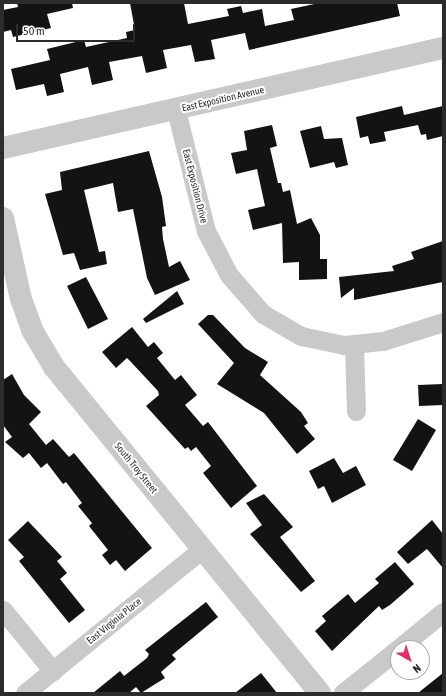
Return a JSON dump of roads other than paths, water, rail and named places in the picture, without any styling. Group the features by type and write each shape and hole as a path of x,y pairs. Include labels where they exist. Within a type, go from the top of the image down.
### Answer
{"street":[{"name":"East Exposition Avenue","path":"3,148 176,110 443,48"},
{"name":"East Exposition Drive","path":"176,110 198,207 229,275 248,299 281,327 322,342 354,345 384,342 443,322"},
{"name":"South Troy Street","path":"3,218 21,299 42,349 202,550 320,693"},
{"path":"354,345 356,411"},
{"name":"East Virginia Place","path":"25,693 202,550"},
{"path":"3,610 52,671"},
{"path":"408,640 443,612"},
{"path":"343,693 390,655"}]}
